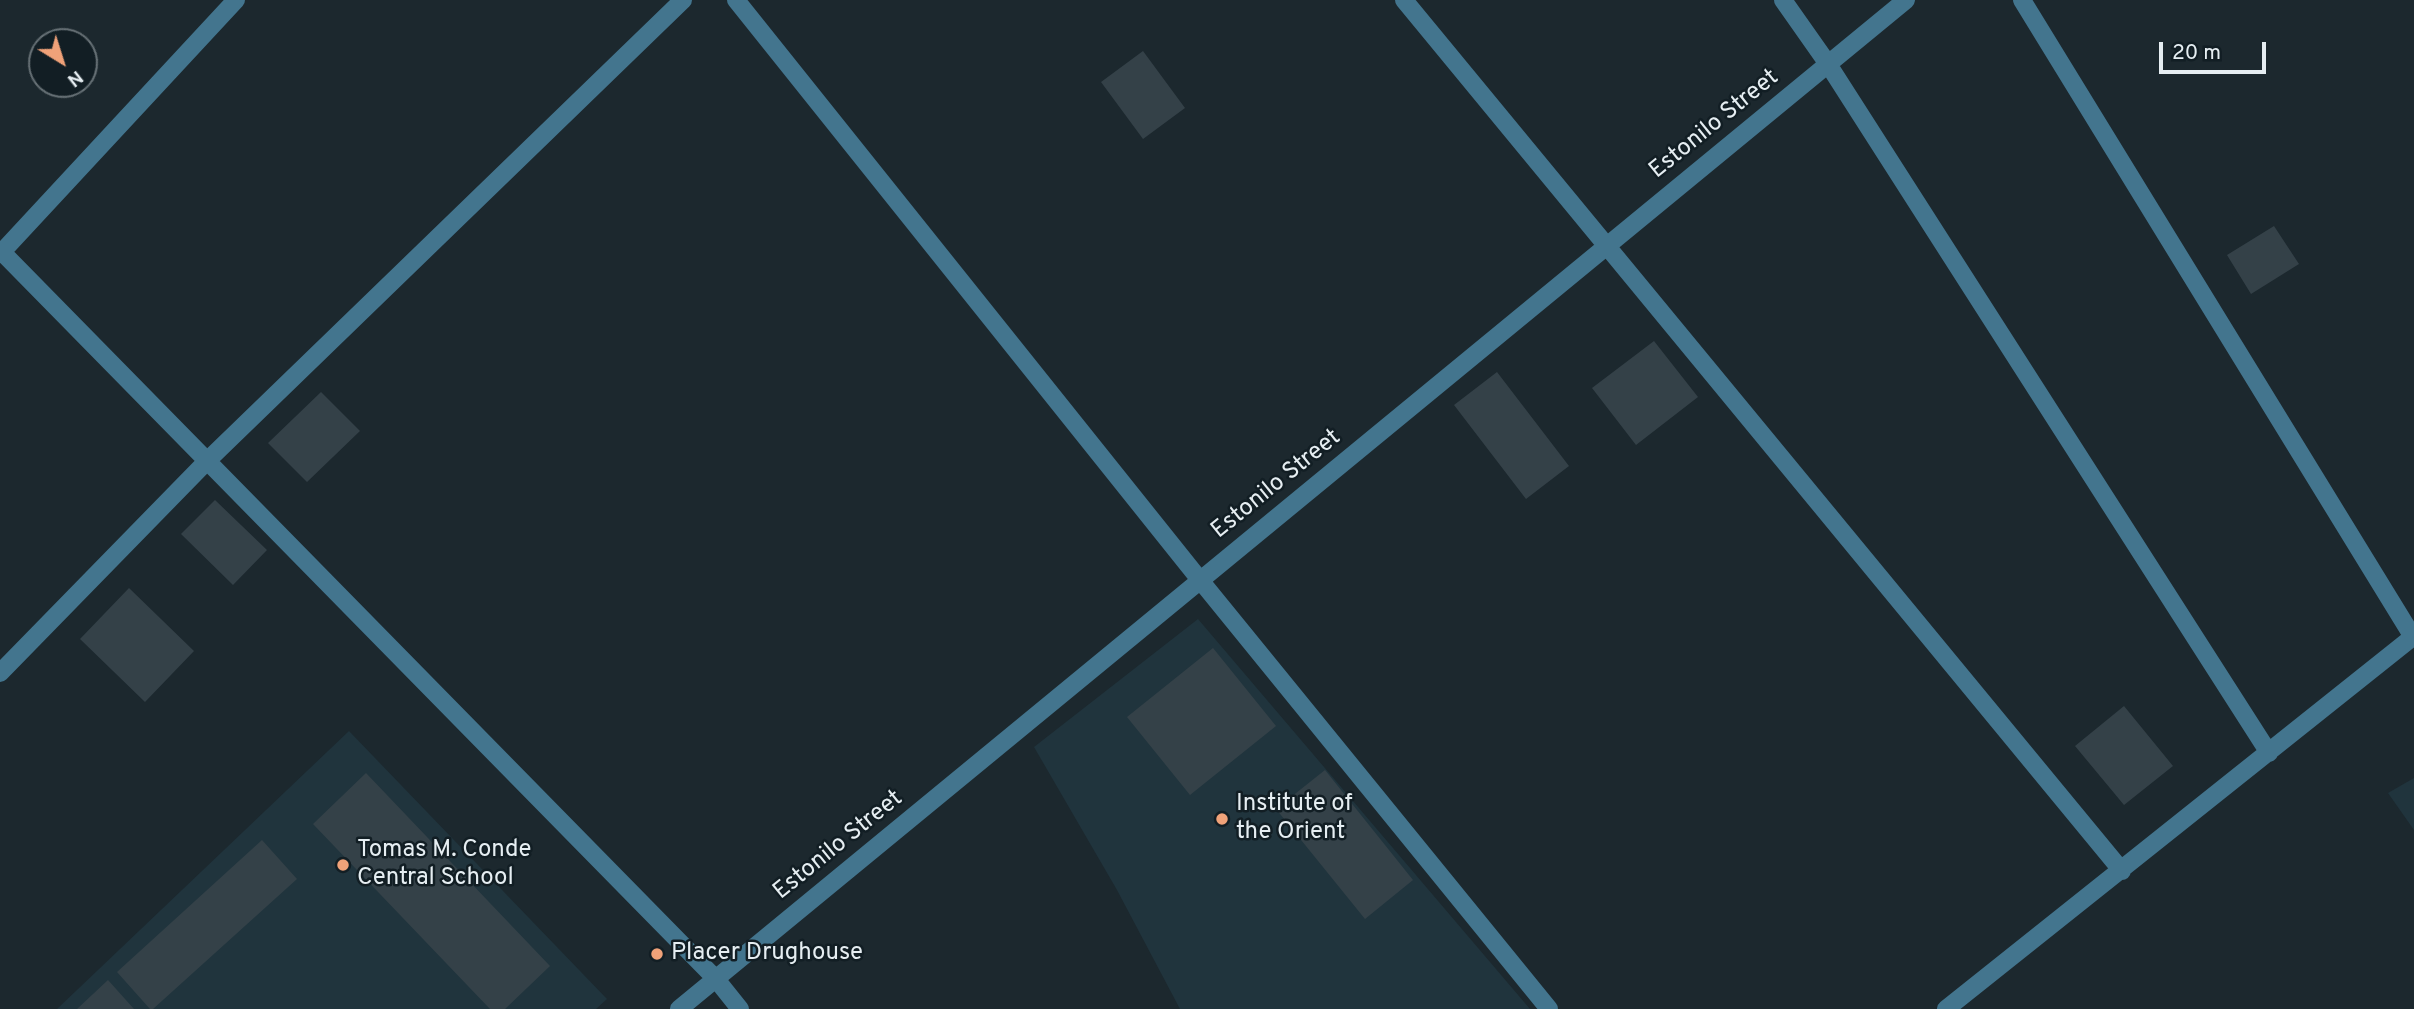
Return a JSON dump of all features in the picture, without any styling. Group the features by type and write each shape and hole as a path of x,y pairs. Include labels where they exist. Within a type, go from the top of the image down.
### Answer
{"street":[{"path":"236,0 1,251 716,979 740,1009"},
{"path":"0,673 208,461 683,0"},
{"path":"736,0 1200,580 1549,1009"},
{"path":"1404,0 2122,871"},
{"path":"1783,0 1828,64 2269,753"},
{"name":"Estonilo Street","path":"679,1009 1906,0"},
{"path":"1946,1009 2413,636 2022,0"}],"shaded area":[{"name":"Institute of the Orient","path":"1198,619 1530,1009 1180,1009 1117,890 1034,747"},
{"name":"Tomas M. Conde Central School","path":"349,731 607,999 596,1009 57,1009"},
{"path":"2414,778 2414,830 2388,793"}],"building":[{"path":"1143,51 1185,108 1143,139 1101,82"},
{"path":"2274,226 2299,264 2251,294 2227,255"},
{"path":"1654,341 1698,397 1636,445 1592,388"},
{"path":"1497,372 1569,466 1526,499 1454,405"},
{"path":"321,392 360,431 307,482 268,443"},
{"path":"215,500 267,550 233,585 181,534"},
{"path":"129,588 194,651 145,702 80,639"},
{"path":"1213,648 1276,726 1190,795 1127,717"},
{"path":"2124,706 2173,766 2124,805 2075,746"},
{"path":"1325,770 1413,880 1365,919 1276,809"},
{"path":"366,773 550,966 505,1009 490,1009 313,824"},
{"path":"262,840 297,879 150,1009 117,972"},
{"path":"108,980 134,1009 77,1009"}],"place":[{"name":"Institute of the Orient","path":"1222,819"},
{"name":"Tomas M. Conde Central School","path":"343,865"},
{"name":"Placer Drughouse","path":"657,954"}]}
